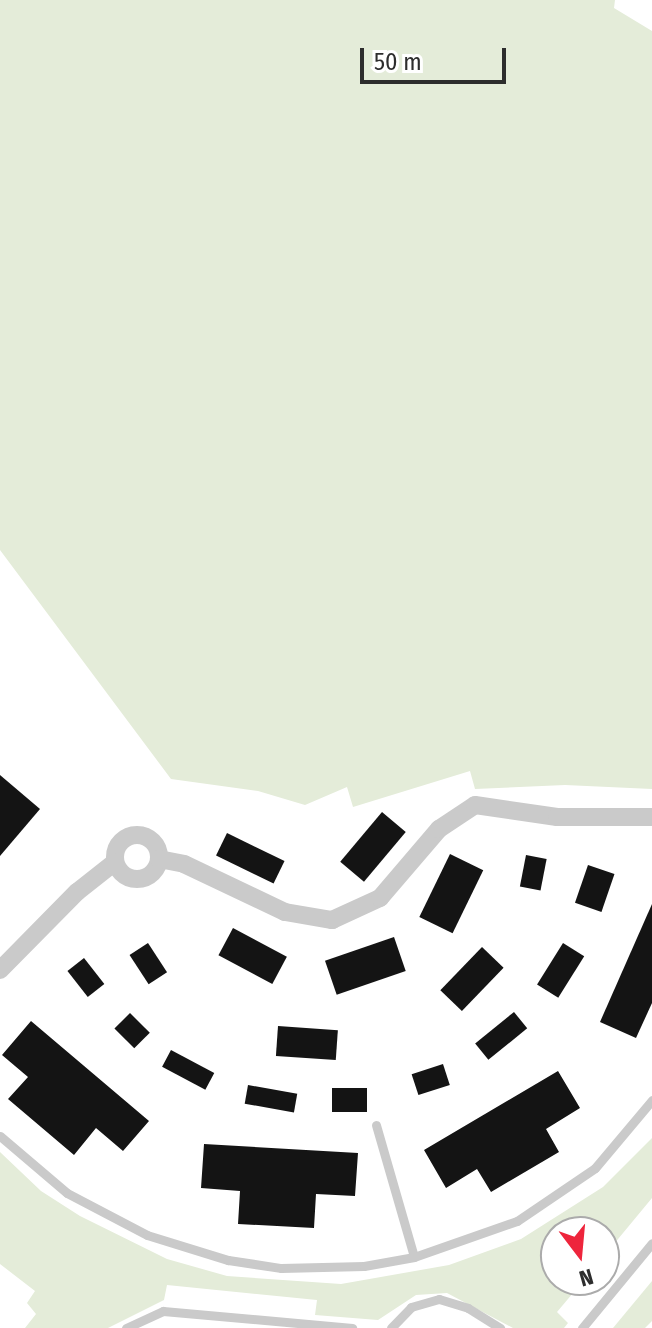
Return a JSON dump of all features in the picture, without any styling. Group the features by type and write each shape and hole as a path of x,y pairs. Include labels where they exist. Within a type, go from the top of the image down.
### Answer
{"street":[{"path":"159,859 184,864 285,912 332,920 380,898 439,829 475,805 557,817 652,817"},
{"path":"134,834 152,840 159,859 148,876 135,879 122,874 115,862 118,844 134,834"},
{"path":"0,970 77,892 115,862"}],"lane":[{"path":"0,1136 67,1193 147,1235 228,1260 295,1268 364,1266 414,1257 517,1221 564,1192 595,1168 652,1100"},
{"path":"376,1125 414,1257"},
{"path":"582,1328 652,1243"},
{"path":"391,1328 411,1307 439,1299 497,1326"},
{"path":"126,1328 163,1311 352,1328"}],"green space":[{"path":"0,0 615,0 614,8 652,31 652,789 565,785 475,789 470,771 353,807 347,787 305,805 258,791 171,779 0,550"},
{"path":"652,1138 652,1198 620,1237 620,1216 557,1216 603,1187"},
{"path":"0,1152 41,1191 80,1216 167,1259 227,1276 341,1284 449,1265 521,1239 540,1227 540,1296 570,1296 557,1312 568,1323 564,1328 513,1328 447,1293 416,1295 378,1320 315,1315 317,1300 167,1285 164,1300 108,1328 25,1328 36,1314 27,1303 35,1291 0,1264"},
{"path":"652,1281 652,1321 645,1328 613,1328"}],"building":[{"path":"0,775 40,809 0,856"},
{"path":"382,812 406,832 364,882 340,862"},
{"path":"227,833 285,861 274,884 216,855"},
{"path":"450,854 483,870 453,933 419,917"},
{"path":"526,855 547,859 541,890 520,886"},
{"path":"588,865 614,874 601,912 575,903"},
{"path":"652,904 652,1003 636,1038 600,1022"},
{"path":"233,928 287,957 272,984 218,955"},
{"path":"394,937 406,971 337,995 325,961"},
{"path":"148,943 167,972 149,984 130,955"},
{"path":"563,943 584,956 558,998 537,985"},
{"path":"482,947 504,968 462,1011 440,990"},
{"path":"84,958 104,984 88,997 67,971"},
{"path":"514,1012 527,1028 488,1060 475,1043"},
{"path":"130,1013 150,1033 134,1048 114,1029"},
{"path":"31,1021 149,1121 123,1151 96,1128 74,1155 8,1099 28,1077 2,1055"},
{"path":"278,1026 338,1030 336,1060 276,1056"},
{"path":"171,1050 214,1073 205,1090 162,1067"},
{"path":"443,1064 450,1085 418,1095 412,1074"},
{"path":"558,1071 580,1108 546,1129 559,1152 491,1192 477,1169 446,1188 424,1150"},
{"path":"248,1085 297,1094 294,1112 245,1104"},
{"path":"332,1088 367,1088 367,1112 332,1112"},
{"path":"204,1144 358,1153 355,1196 316,1194 314,1228 238,1224 240,1191 201,1188"}]}
